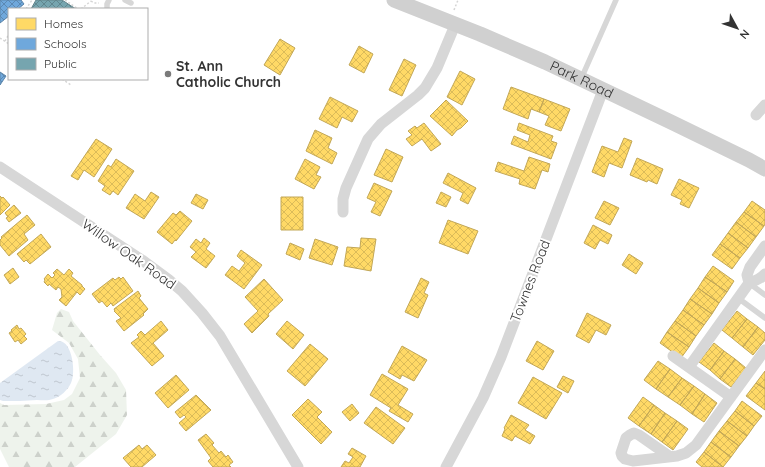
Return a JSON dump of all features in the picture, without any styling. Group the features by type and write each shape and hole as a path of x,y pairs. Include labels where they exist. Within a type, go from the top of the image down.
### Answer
{"main road":[{"name":"Park Road","path":"394,0 454,18 515,49 736,153 765,169"}],"street":[{"path":"343,212 343,199 346,188 368,139 380,124 418,95 424,88 437,68 454,18"},
{"name":"Townes Road","path":"446,467 483,398 501,357 603,90"},
{"path":"756,115 765,105"},
{"name":"Willow Oak Road","path":"0,167 151,266 186,295 220,336 298,467"},
{"path":"749,283 747,275 750,267 765,246"},
{"path":"688,367 749,283 763,277 765,274"},
{"path":"670,456 677,456 686,453 696,445 765,350"},
{"path":"673,356 731,397"}],"lane":[{"path":"581,80 616,0"},
{"path":"749,283 765,295"},
{"path":"738,298 765,318"}],"path":[{"path":"65,0 77,8"},
{"path":"82,8 91,0 96,3 101,1"},
{"path":"454,18 458,0"},
{"path":"4,41 8,35"},
{"path":"0,38 8,43"},
{"path":"64,80 71,85"}],"green space":[{"path":"61,309 69,312 73,321 116,373 126,390 127,415 116,434 75,467 9,467 0,449 0,403 4,405 46,404 64,400 72,394 80,378 78,359 69,343 52,330 57,313"}],"water":[{"path":"58,341 63,342 67,346 72,358 72,379 70,386 66,391 58,397 49,400 0,400 0,383"}],"building: Homes":[{"path":"280,39 295,48 280,75 264,65"},
{"path":"359,46 373,54 364,73 349,65"},
{"path":"404,59 416,65 402,96 389,90"},
{"path":"460,71 475,79 462,105 447,97"},
{"path":"511,87 544,99 539,112 531,109 528,119 503,109"},
{"path":"330,97 358,111 352,122 342,117 337,128 319,119"},
{"path":"544,99 570,109 561,131 545,125 549,116 539,112"},
{"path":"446,100 468,121 452,136 430,116"},
{"path":"424,123 441,144 431,151 422,139 412,146 406,139 412,135 408,131 415,126 417,128"},
{"path":"519,123 553,136 551,141 557,143 551,159 511,144 514,136 528,142 530,135 517,130"},
{"path":"315,130 332,138 328,148 337,153 332,164 306,151"},
{"path":"624,138 632,141 622,168 609,163 604,177 592,172 602,146 618,152"},
{"path":"96,139 112,149 94,177 84,170 78,180 71,176"},
{"path":"386,149 403,157 392,182 374,175"},
{"path":"529,157 550,164 548,172 542,170 535,189 519,184 520,179 495,171 498,162 524,171"},
{"path":"637,158 663,169 657,184 648,180 647,182 630,175"},
{"path":"116,159 134,171 118,195 113,191 110,195 102,190 105,186 98,181 108,165 111,167"},
{"path":"305,159 320,167 316,175 321,177 314,189 295,179"},
{"path":"448,173 476,188 468,204 460,200 463,193 443,183"},
{"path":"679,179 699,188 689,208 680,204 682,200 671,195"},
{"path":"374,183 392,191 380,216 371,212 376,202 367,198"},
{"path":"151,192 159,197 144,219 126,208 135,194 145,201"},
{"path":"441,192 451,197 446,207 436,203"},
{"path":"196,194 208,200 203,209 191,203"},
{"path":"0,196 2,198 3,197 10,205 0,215"},
{"path":"281,197 303,197 303,230 281,230"},
{"path":"604,201 619,208 610,225 595,218"},
{"path":"752,201 765,210 764,226 744,212"},
{"path":"14,205 21,213 9,222 5,213"},
{"path":"180,211 192,221 172,244 157,232 173,213 176,215"},
{"path":"744,212 764,226 756,237 736,222"},
{"path":"27,215 35,225 24,234 28,240 9,256 0,245 1,237"},
{"path":"448,220 478,231 468,254 439,243"},
{"path":"736,222 756,237 748,248 728,233"},
{"path":"593,225 612,235 608,244 600,240 595,249 584,243"},
{"path":"728,233 748,248 740,258 720,244"},
{"path":"41,234 51,247 30,264 26,260 24,262 17,254"},
{"path":"204,238 210,243 206,249 215,256 206,268 191,257 196,252 190,247 196,239 201,243"},
{"path":"361,238 376,239 371,271 344,266 347,247 360,248"},
{"path":"315,239 338,247 332,265 309,258"},
{"path":"290,243 304,249 300,260 286,254"},
{"path":"720,244 740,258 732,269 712,255"},
{"path":"241,250 262,265 244,289 225,275 232,266 239,271 245,263 237,256"},
{"path":"629,254 643,263 636,274 622,265"},
{"path":"713,266 734,281 727,292 705,277"},
{"path":"13,268 19,277 10,284 4,275"},
{"path":"57,269 64,275 69,269 73,273 71,276 85,289 80,295 77,292 66,306 59,300 62,297 61,289 58,287 56,290 44,282 44,279 48,274 52,278 55,275 53,273"},
{"path":"119,277 121,279 123,277 133,291 113,306 111,303 107,307 102,301 99,303 92,294 113,278 115,280"},
{"path":"705,277 727,292 719,303 698,288"},
{"path":"421,278 429,282 424,293 428,295 418,318 405,312"},
{"path":"264,279 283,300 268,314 269,316 252,333 244,324 258,311 245,297"},
{"path":"698,288 719,303 712,314 690,299"},
{"path":"138,291 141,296 139,298 148,309 143,314 144,315 124,331 116,321 121,318 114,311 114,309"},
{"path":"690,299 712,314 704,325 683,310"},
{"path":"683,310 704,325 696,336 675,321"},
{"path":"737,311 747,319 732,338 722,330"},
{"path":"587,313 611,325 606,335 596,330 589,343 576,336"},
{"path":"747,319 758,327 743,347 732,338"},
{"path":"161,321 168,330 153,343 164,356 152,366 131,343 139,337 137,335 141,331 145,335"},
{"path":"287,321 304,335 293,349 276,334"},
{"path":"675,321 696,336 689,347 667,332"},
{"path":"17,325 19,329 21,328 26,334 24,336 27,339 21,344 18,340 15,342 9,333"},
{"path":"758,327 765,333 765,340 753,355 743,347"},
{"path":"667,332 689,347 681,358 660,343"},
{"path":"537,341 554,351 543,370 526,361"},
{"path":"714,343 724,351 710,370 699,362"},
{"path":"310,344 328,359 305,386 287,371"},
{"path":"402,346 427,360 414,381 402,375 400,379 388,372"},
{"path":"724,351 735,359 720,379 710,370"},
{"path":"735,359 746,368 731,387 720,379"},
{"path":"658,361 670,369 656,389 644,380"},
{"path":"670,369 682,378 668,397 656,389"},
{"path":"765,371 765,389 756,383"},
{"path":"382,374 408,389 398,405 413,414 408,422 389,411 391,408 370,395"},
{"path":"176,375 189,390 168,408 155,393"},
{"path":"563,376 574,381 568,393 557,387"},
{"path":"533,377 562,393 546,419 518,403"},
{"path":"682,378 694,386 680,405 668,397"},
{"path":"756,383 765,389 765,410 746,396"},
{"path":"694,386 705,394 692,414 680,405"},
{"path":"705,394 717,403 704,422 692,414"},
{"path":"196,395 211,410 186,431 179,423 186,417 184,415 180,418 175,412"},
{"path":"643,397 654,405 639,426 628,418"},
{"path":"308,399 322,412 317,417 332,432 321,444 292,415"},
{"path":"742,401 762,416 754,426 735,411"},
{"path":"352,404 359,413 350,421 342,412"},
{"path":"654,405 665,413 651,434 639,426"},
{"path":"376,407 405,428 393,444 364,423"},
{"path":"735,411 754,426 747,436 727,421"},
{"path":"665,413 677,421 662,442 651,434"},
{"path":"511,415 529,425 525,430 535,436 530,444 515,436 512,441 502,436 505,429 504,428"},
{"path":"677,421 688,429 673,450 662,442"},
{"path":"727,421 747,436 739,446 719,431"},
{"path":"719,431 739,446 731,457 711,442"},
{"path":"206,434 214,443 212,445 219,453 221,451 226,457 228,455 233,462 229,465 231,467 213,467 208,461 211,458 198,440"},
{"path":"711,442 731,457 723,467 704,452"},
{"path":"139,445 142,449 147,445 156,455 142,467 131,467 123,458"},
{"path":"352,448 366,456 360,467 341,467 345,461 349,463 353,457 348,454"},
{"path":"704,452 723,467 702,467 696,462"}],"building: Schools":[{"path":"0,0 21,0 24,4 19,8 8,8 8,17 0,23"},
{"path":"0,72 6,76 0,85"}],"building: Public":[{"path":"36,0 62,0 74,8 32,8"}],"place":[{"name":"St. Ann Catholic Church","path":"168,74"}]}
